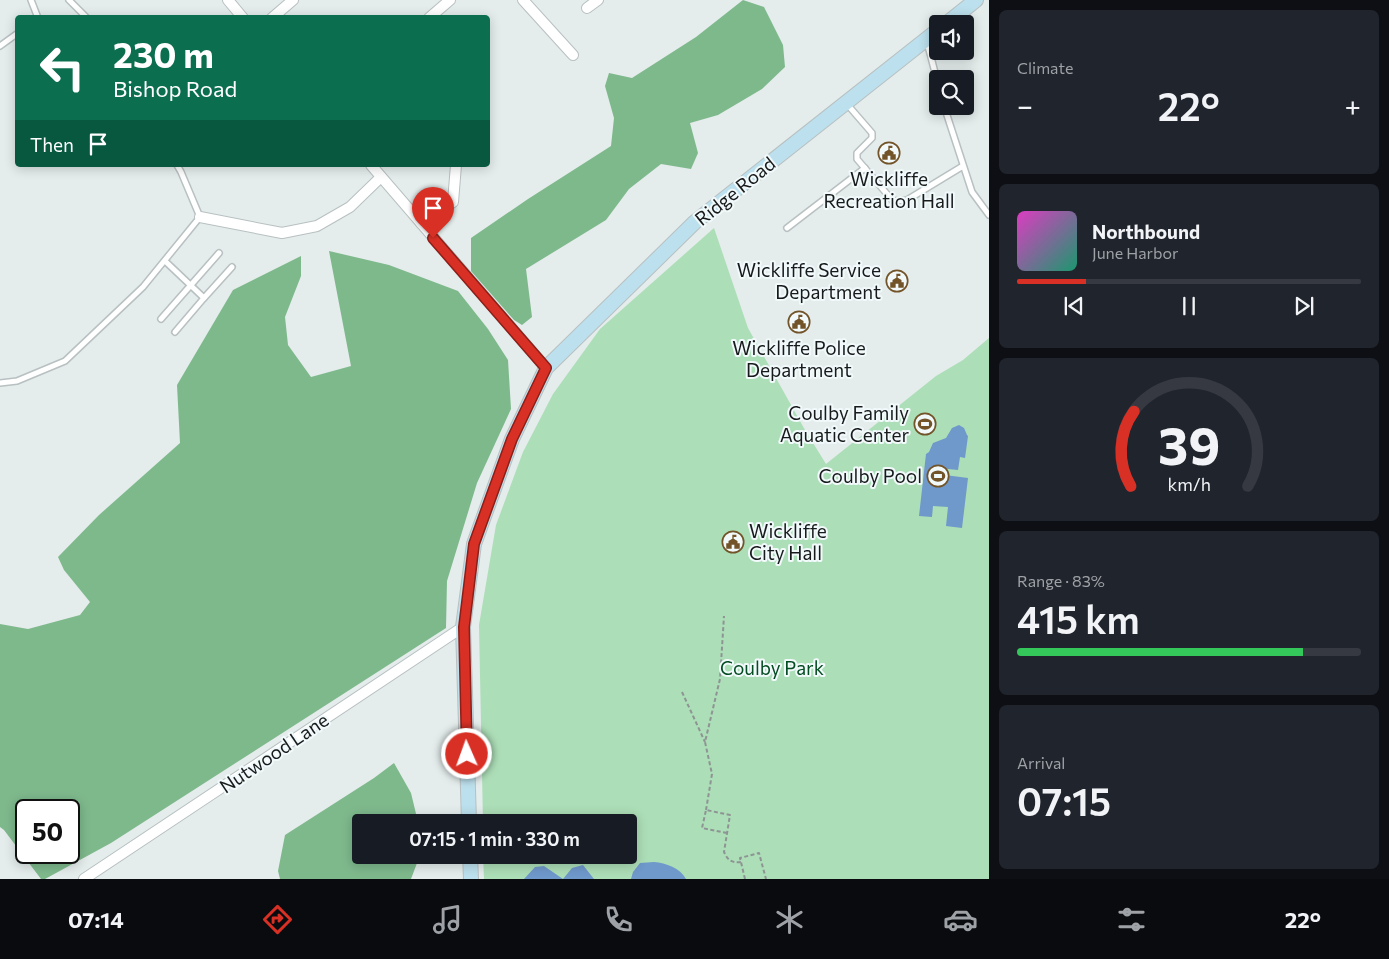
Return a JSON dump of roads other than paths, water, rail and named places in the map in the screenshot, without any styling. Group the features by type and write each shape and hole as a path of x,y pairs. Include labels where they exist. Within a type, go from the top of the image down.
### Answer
{"main road":[{"path":"957,15 976,0"},
{"name":"Ridge Road","path":"470,814 464,627 474,544 512,439 546,368 695,222 929,37"},
{"path":"470,864 471,879"}],"street":[{"path":"228,0 240,15"},
{"path":"276,15 293,0"},
{"path":"432,15 450,0"},
{"path":"523,0 573,55"},
{"path":"587,8 598,0"},
{"path":"373,167 546,368"},
{"path":"421,223 453,202 456,167"},
{"path":"200,217 282,233 317,226 350,207 381,177"},
{"name":"Nutwood Lane","path":"84,879 464,627"}],"lane":[{"path":"31,0 37,15"},
{"path":"69,0 84,15"},
{"path":"0,46 15,35"},
{"path":"846,103 872,133 872,138 856,153 857,158 893,201 907,200 964,166"},
{"path":"947,115 972,192 989,215"},
{"path":"0,384 17,381 65,361 143,287 165,261 200,217 178,167"},
{"path":"787,228 865,168"},
{"path":"161,319 219,253"},
{"path":"165,261 204,298"},
{"path":"175,332 232,268"}],"water":[{"name":"Coulby Pool","path":"959,425 964,428 968,436 965,458 960,457 958,470 938,468 937,474 968,478 962,528 946,526 948,507 933,506 932,517 919,516 926,454 933,443 946,438 952,428"},
{"path":"654,862 672,867 686,879 631,879 633,872 640,863"},
{"path":"583,865 594,879 563,879 572,868"},
{"path":"544,866 563,879 524,879 535,867"}],"place":[{"name":"Wickliffe Recreation Hall","path":"889,153"},
{"name":"Wickliffe Service Department","path":"897,281"},
{"name":"Wickliffe Police Department","path":"799,322"},
{"name":"Coulby Family Aquatic Center","path":"925,424"},
{"name":"Coulby Pool","path":"938,476"},
{"name":"Wickliffe City Hall","path":"733,542"}],"park label":[{"name":"Coulby Park","path":"772,668"}]}
